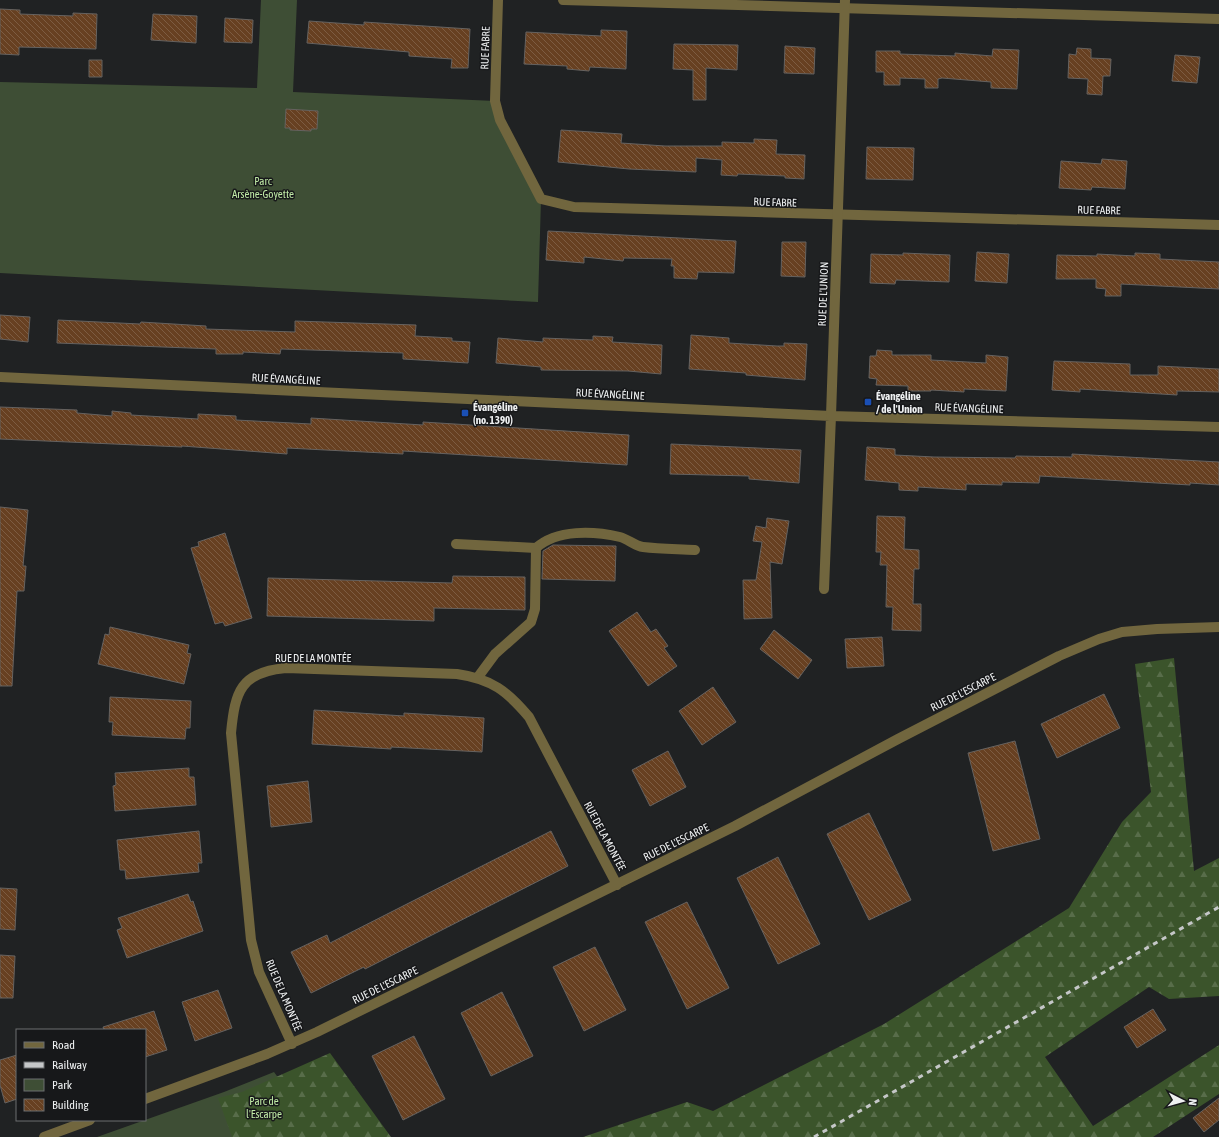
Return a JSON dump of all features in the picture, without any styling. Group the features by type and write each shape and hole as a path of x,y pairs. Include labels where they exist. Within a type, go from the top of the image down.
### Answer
{"street":[{"name":"RUE FABRE","path":"498,0 495,102 500,120 541,199 574,207 837,216 1219,225"},
{"path":"563,0 845,5 1219,19"},
{"name":"RUE DE L'UNION","path":"824,589 845,5"},
{"name":"RUE ÉVANGÉLINE","path":"0,377 831,416 1219,427"},
{"path":"478,677 495,654 531,622 536,609 536,548 543,541 556,535 587,533 621,538 641,547 695,550"},
{"path":"456,544 536,548"},
{"name":"RUE DE L'ESCARPE","path":"146,1100 292,1044 735,826 1059,656 1099,639 1122,632 1150,629 1219,627"},
{"name":"RUE DE LA MONTÉE","path":"292,1044 259,972 251,940 231,733 234,706 241,690 254,675 270,670 286,668 458,674 478,677 499,687 516,702 529,717 617,885"},
{"path":"44,1137 87,1121"}],"green space":[{"name":"Parc Arsène-Goyette","path":"261,0 297,0 293,92 495,101 541,199 538,302 0,273 0,82 257,88"},
{"path":"1174,658 1194,871 1219,858 1219,996 1169,999 1149,987 1045,1057 1093,1126 1219,1045 1219,1094 1153,1137 583,1137 687,1102 713,1111 884,1024 1069,908 1122,822 1151,792 1135,664"},
{"path":"330,1053 391,1137 232,1137 218,1098 242,1092"},
{"name":"Parc de l'Escarpe","path":"274,1072 321,1137 97,1137 146,1121 146,1120 224,1092"}],"building":[{"path":"0,9 20,10 20,14 73,16 73,13 97,14 96,49 19,47 19,55 0,54"},
{"path":"153,14 197,16 196,43 151,40"},
{"path":"225,18 253,20 252,43 224,42"},
{"path":"309,21 364,25 364,22 470,29 468,68 451,68 452,59 409,56 409,52 307,43"},
{"path":"601,30 627,31 626,69 590,67 589,71 567,69 567,66 524,64 526,32 601,36"},
{"path":"674,44 738,45 737,70 706,68 706,100 693,100 693,70 673,69"},
{"path":"785,46 815,48 814,74 784,73"},
{"path":"1077,48 1091,49 1091,58 1111,59 1110,76 1103,76 1102,95 1087,94 1088,79 1068,78 1069,54 1076,55"},
{"path":"993,49 1019,50 1017,89 991,88 991,82 942,78 938,79 938,88 925,88 925,79 900,78 900,85 884,85 884,72 876,72 876,51 900,51 900,54 955,56 955,53 992,56"},
{"path":"1175,55 1200,57 1197,83 1172,81"},
{"path":"89,60 102,60 102,77 89,77"},
{"path":"286,109 318,111 317,129 311,129 311,131 290,130 290,128 285,128"},
{"path":"561,130 622,134 621,143 665,146 722,146 722,142 754,143 754,139 777,140 776,154 805,155 804,179 785,178 785,176 738,174 737,176 721,175 722,160 696,158 696,172 629,169 558,162"},
{"path":"867,147 914,148 913,180 866,179"},
{"path":"1102,159 1127,161 1125,189 1092,187 1091,190 1059,188 1061,161 1101,164"},
{"path":"548,231 736,241 734,273 698,272 697,279 674,278 674,266 671,266 672,259 624,258 623,261 584,257 584,263 546,260"},
{"path":"782,242 806,242 805,277 781,276"},
{"path":"977,252 1009,254 1007,283 975,281"},
{"path":"903,253 950,255 949,282 896,280 895,284 870,283 871,254 903,255"},
{"path":"1135,253 1160,254 1160,259 1219,262 1219,289 1121,284 1121,296 1105,296 1106,289 1096,288 1096,279 1056,279 1057,255 1097,256 1097,254 1135,256"},
{"path":"0,315 30,317 28,342 0,339"},
{"path":"58,320 140,324 141,322 206,326 206,329 295,332 295,321 416,325 415,336 452,338 452,341 470,342 468,363 403,359 403,353 281,349 280,354 243,352 243,354 216,354 216,349 57,343"},
{"path":"691,335 729,338 729,343 777,346 784,346 784,343 807,344 805,380 746,375 746,373 689,369"},
{"path":"593,336 613,337 612,342 662,345 661,374 628,371 541,370 541,367 496,363 498,338 543,342 543,338 593,340"},
{"path":"877,350 892,351 892,355 931,355 931,360 986,363 986,355 1008,357 1006,391 964,389 964,392 931,390 908,391 908,386 876,385 877,379 869,378 870,356 876,356"},
{"path":"1054,361 1130,364 1130,375 1158,375 1158,366 1219,369 1219,392 1177,391 1177,395 1080,389 1080,392 1052,390"},
{"path":"0,407 77,410 77,413 112,416 112,411 131,413 131,415 198,419 198,414 236,416 236,420 311,424 311,418 423,425 423,422 629,435 627,465 403,451 403,454 287,448 287,454 182,446 0,439"},
{"path":"671,444 801,450 799,483 749,479 749,476 670,474"},
{"path":"867,447 895,449 895,455 934,457 1072,457 1072,454 1219,462 1219,485 1190,483 1190,485 1040,476 1039,483 1002,482 1002,485 966,484 966,490 918,487 918,491 899,490 899,483 865,480"},
{"path":"0,507 28,510 23,566 26,566 24,591 17,591 12,686 0,686"},
{"path":"877,516 905,517 904,549 919,550 919,569 914,569 913,604 921,604 921,631 892,630 893,607 886,607 887,565 880,565 881,552 876,552"},
{"path":"767,518 789,521 782,564 770,562 772,618 744,619 743,580 756,580 762,542 753,541 756,526 766,528"},
{"path":"225,533 252,618 225,626 223,622 215,624 191,548 199,546 198,542"},
{"path":"553,545 616,546 615,581 542,579 543,551"},
{"path":"453,576 525,577 525,610 434,608 434,621 267,616 268,578 452,583"},
{"path":"637,612 651,632 656,629 668,646 664,648 677,666 648,686 609,631"},
{"path":"110,627 189,645 187,653 191,654 184,684 98,664 105,634 109,635"},
{"path":"774,630 812,660 798,679 760,649"},
{"path":"882,637 884,666 847,668 845,639"},
{"path":"713,687 736,722 702,745 679,711"},
{"path":"1104,694 1120,728 1057,758 1041,724"},
{"path":"110,697 191,701 190,728 186,728 185,739 112,735 113,722 109,722"},
{"path":"314,710 404,716 404,713 484,718 482,752 391,747 391,749 312,744"},
{"path":"1015,741 1040,839 993,851 968,753"},
{"path":"668,751 686,787 650,806 632,770"},
{"path":"189,768 189,777 194,777 196,805 115,811 113,786 116,785 115,773"},
{"path":"308,781 312,822 271,827 267,786"},
{"path":"869,813 911,900 869,920 827,834"},
{"path":"199,831 202,863 198,863 199,872 126,879 125,870 120,870 117,840"},
{"path":"551,831 568,866 365,969 364,967 311,993 291,952 327,935 330,943"},
{"path":"778,857 820,944 778,964 737,878"},
{"path":"0,888 17,889 15,930 0,929"},
{"path":"188,894 191,902 193,901 203,931 127,958 117,930 122,928 118,918"},
{"path":"687,902 729,988 687,1009 645,922"},
{"path":"595,947 626,1010 584,1031 553,967"},
{"path":"0,955 15,956 13,998 0,998"},
{"path":"218,990 232,1028 195,1041 182,1002"},
{"path":"502,992 533,1056 491,1076 461,1013"},
{"path":"1153,1009 1166,1030 1137,1048 1124,1027"},
{"path":"154,1011 167,1050 146,1057 146,1029 104,1029 103,1027"},
{"path":"414,1036 445,1099 403,1120 372,1056"},
{"path":"16,1055 16,1099 5,1103 0,1085 0,1060"},
{"path":"1219,1098 1219,1120 1204,1132 1193,1118"}],"railway":[{"path":"814,1137 1219,907"}],"place":[{"name":"Évangéline / de l'Union","path":"868,402"},
{"name":"Évangéline (no. 1390)","path":"465,413"}]}
